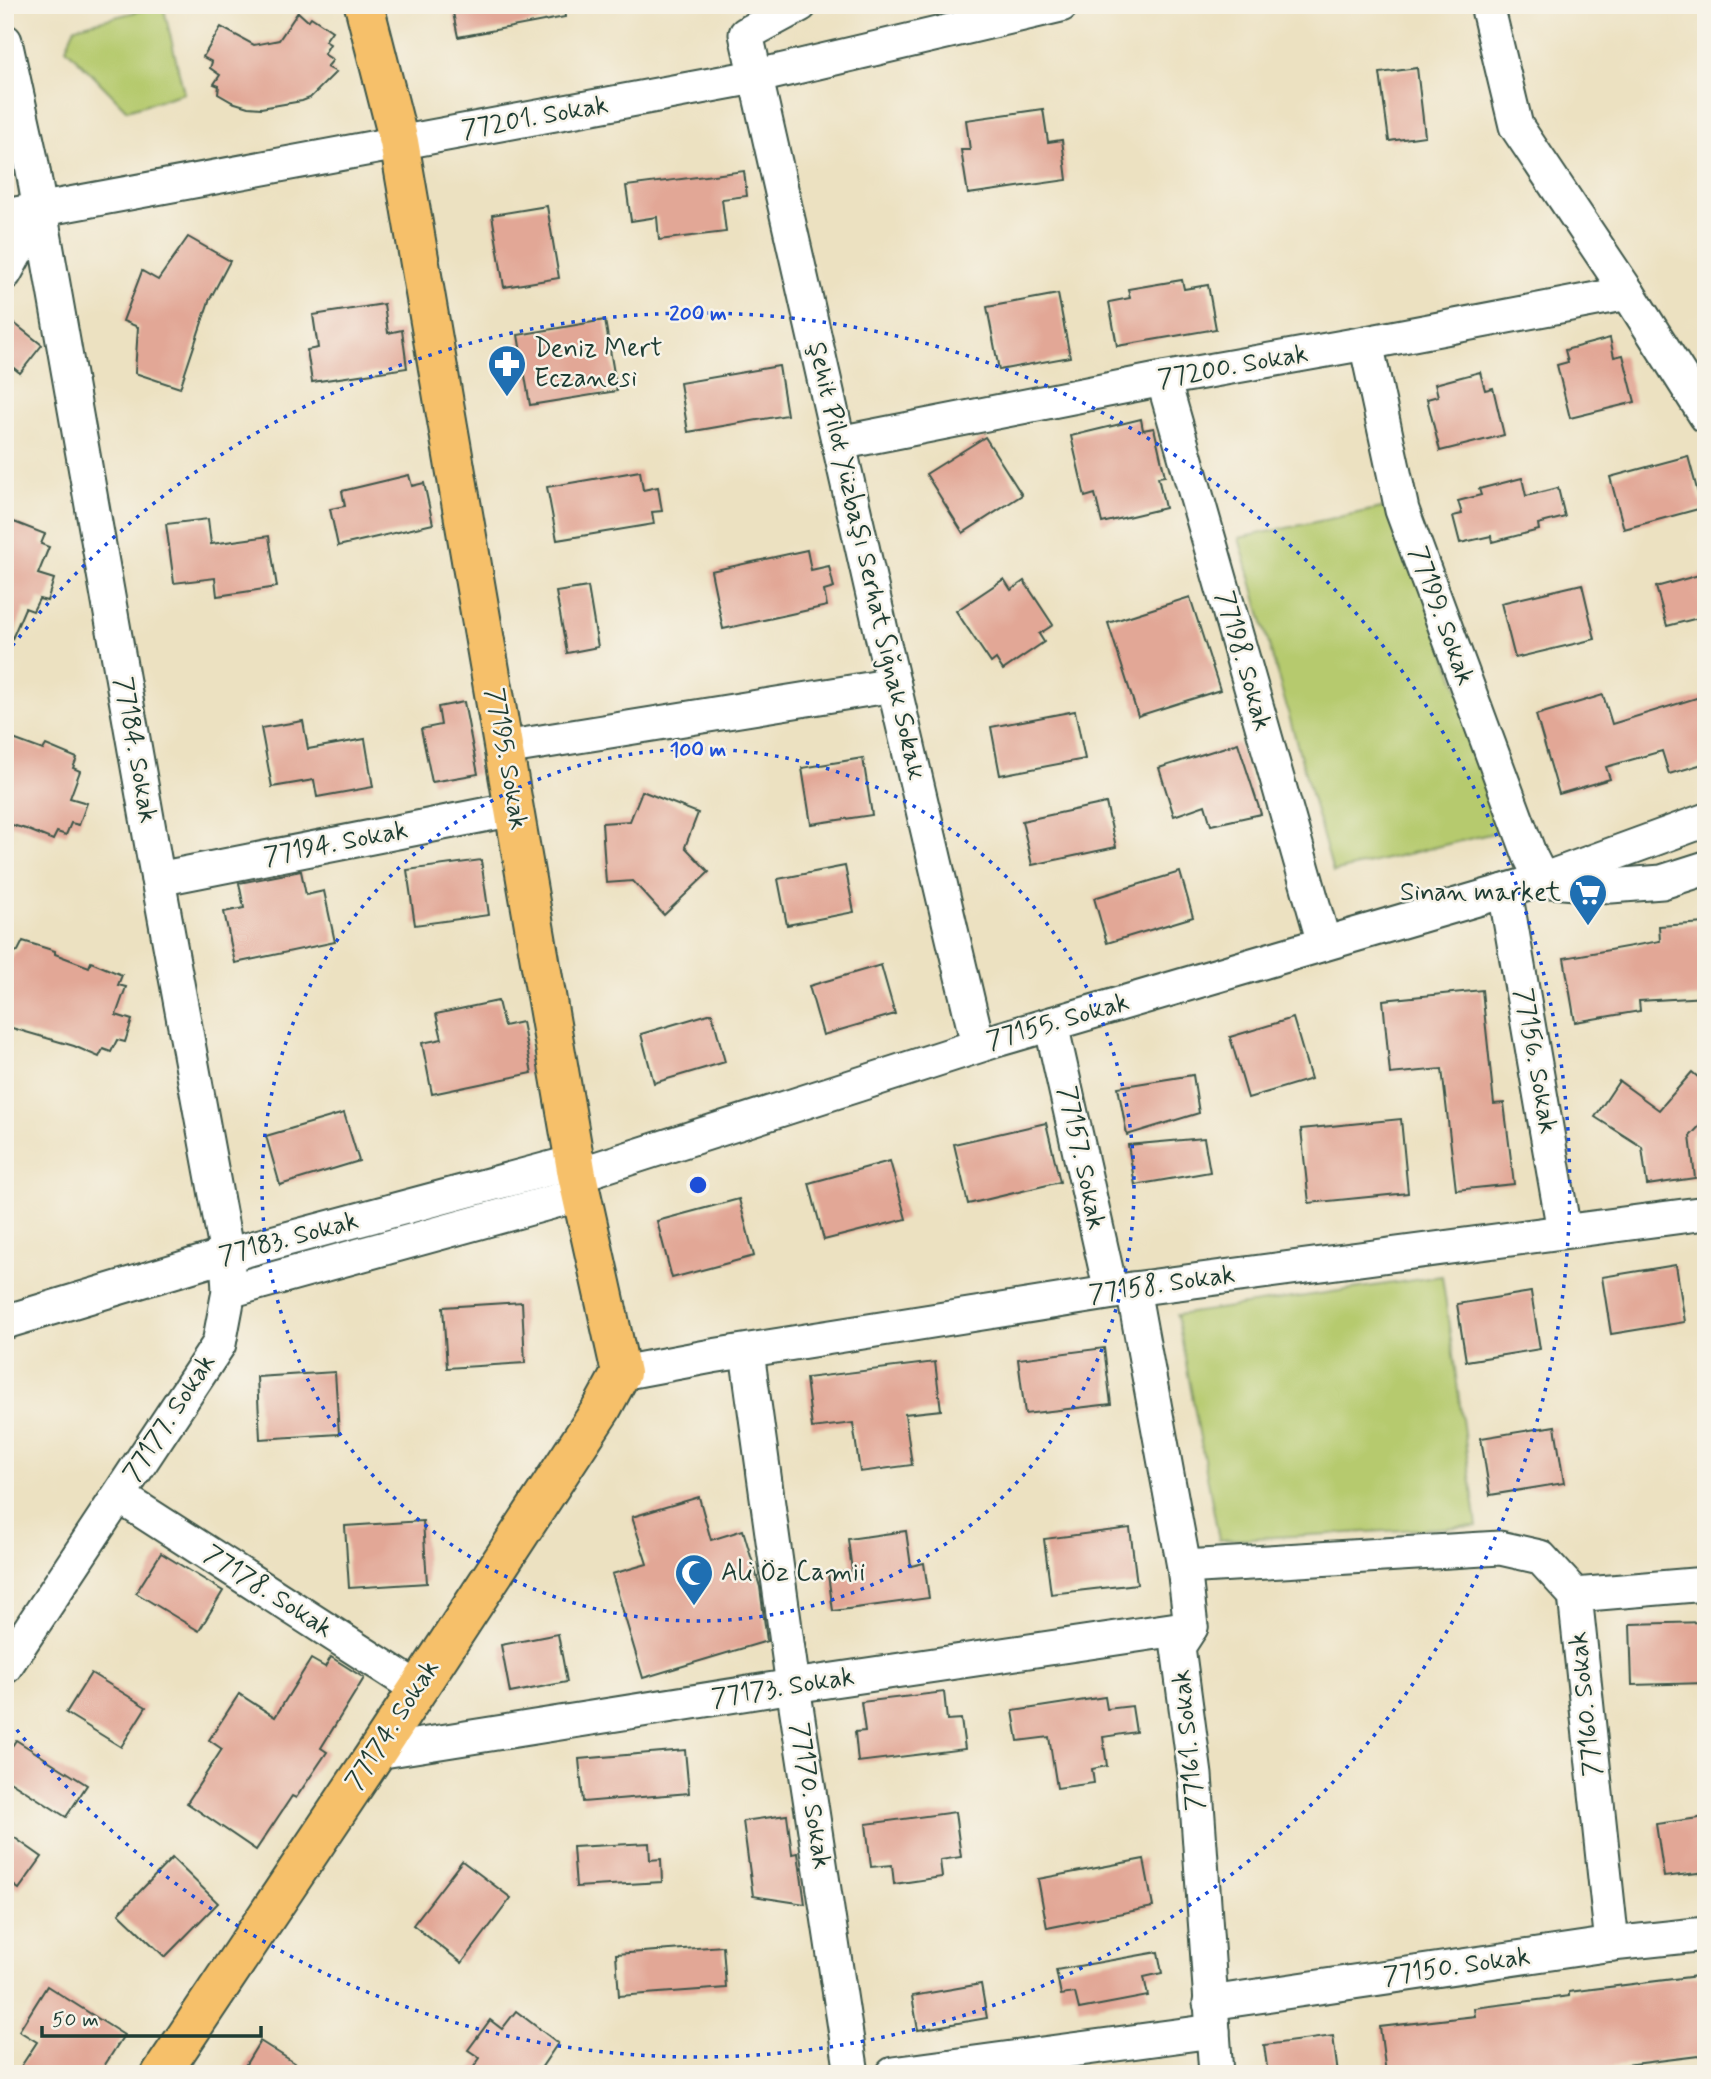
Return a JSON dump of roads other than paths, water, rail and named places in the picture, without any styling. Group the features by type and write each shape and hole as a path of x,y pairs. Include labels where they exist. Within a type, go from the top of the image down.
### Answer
{"main road":[{"name":"77195. Sokak","path":"364,5 399,142 577,1177 621,1373"},
{"name":"77174. Sokak","path":"161,2074 377,1752 602,1408 621,1373"}],"street":[{"name":"Şehit Pilot Yüzbaşı Serhat Sığnak Sokak","path":"800,5 746,34 978,1045"},
{"name":"77201. Sokak","path":"5,216 754,77 1061,5"},
{"path":"1487,5 1516,126 1628,293 1706,416"},
{"name":"77184. Sokak","path":"5,41 31,159 227,1255 229,1291"},
{"path":"5,273 39,210"},
{"name":"77200. Sokak","path":"839,443 1163,379 1366,344 1628,293"},
{"name":"77199. Sokak","path":"1366,344 1402,510 1530,856 1542,880"},
{"name":"77198. Sokak","path":"1163,379 1324,943"},
{"path":"504,748 894,685"},
{"name":"77194. Sokak","path":"158,880 514,809"},
{"name":"77155. Sokak","path":"577,1177 978,1045 1542,880 1706,820"},
{"name":"77155. Sokak","path":"1542,880 1611,886 1662,882 1706,867"},
{"name":"77156. Sokak","path":"1505,891 1564,1231"},
{"name":"77157. Sokak","path":"1051,1024 1122,1290"},
{"path":"229,1291 577,1177"},
{"name":"77183. Sokak","path":"5,1322 227,1255 577,1177"},
{"name":"77158. Sokak","path":"621,1373 1122,1290 1706,1213"},
{"name":"77161. Sokak","path":"1122,1290 1184,1567 1191,1627 1178,1647 1195,1775 1216,2074"},
{"name":"77177. Sokak","path":"5,1667 219,1344 229,1291"},
{"name":"77170. Sokak","path":"747,1352 793,1686 852,2074"},
{"name":"77178. Sokak","path":"119,1496 417,1688"},
{"path":"1184,1567 1500,1548 1540,1557 1575,1595"},
{"name":"77160. Sokak","path":"1612,1944 1575,1595 1706,1584"},
{"name":"77173. Sokak","path":"377,1752 1191,1627"},
{"name":"77150. Sokak","path":"893,2074 1612,1944 1706,1934"}],"place":[{"name":"Deniz Mert Eczanesi","path":"507,398"},
{"name":"Sinan market","path":"1588,927"},
{"name":"Ali Öz Camii","path":"694,1607"}]}
